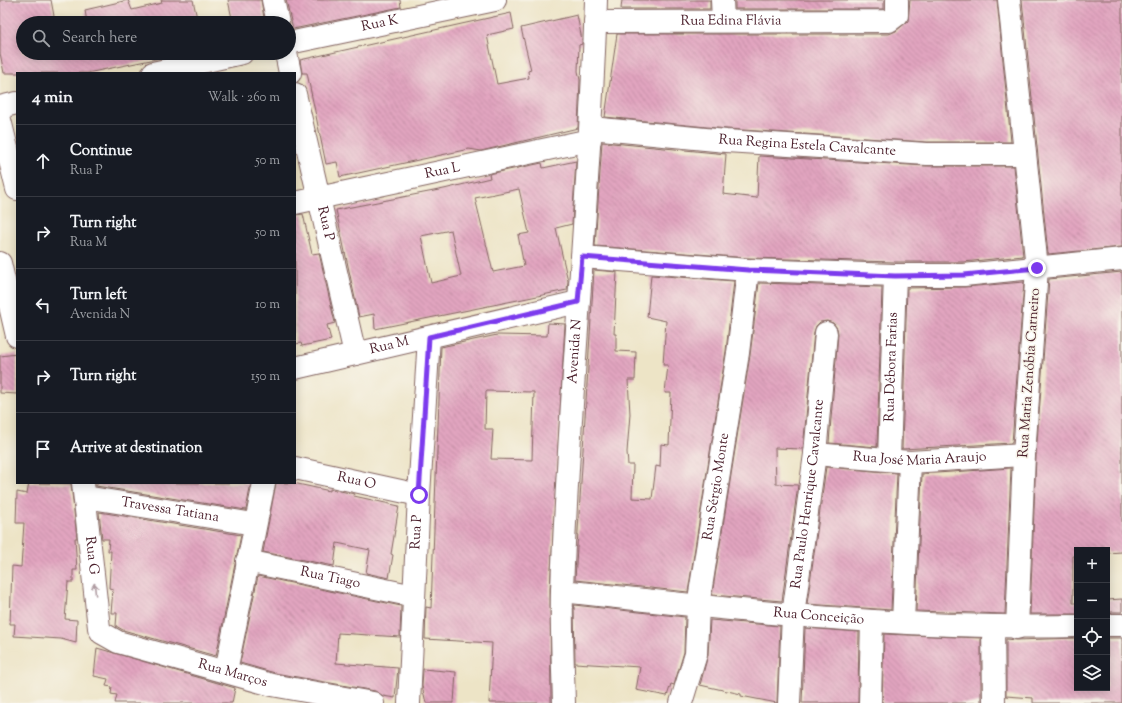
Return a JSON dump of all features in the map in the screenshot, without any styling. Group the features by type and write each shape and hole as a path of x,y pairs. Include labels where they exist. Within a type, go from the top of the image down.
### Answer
{"street":[{"path":"273,0 276,16"},
{"name":"Rua K","path":"296,42 495,0"},
{"name":"Avenida N","path":"564,703 562,591 578,302 590,134 596,0"},
{"name":"Rua Edina Flávia","path":"596,22 723,10 866,21 889,21 894,19 898,11 897,0"},
{"name":"Rua Maria Zenóbia Carneiro","path":"1009,0 1037,268 1024,455 1017,628"},
{"path":"157,72 211,60"},
{"path":"287,60 290,72"},
{"name":"Rua P","path":"296,99 354,354"},
{"path":"0,107 16,104"},
{"path":"0,120 16,185"},
{"name":"Rua Regina Estela Cavalcante","path":"590,134 926,154 1024,154"},
{"name":"Rua L","path":"296,203 590,134"},
{"path":"582,257 748,270 895,276 964,275 1122,259"},
{"path":"0,263 16,332"},
{"name":"Rua Sérgio Monte","path":"681,703 696,654 698,606 738,353 748,270"},
{"name":"Rua Débora Farias","path":"895,276 903,622"},
{"name":"Rua M","path":"296,368 578,302"},
{"name":"Rua Paulo Henrique Cavalcante","path":"789,703 793,615 815,454 826,333"},
{"path":"0,340 16,336"},
{"name":"Rua P","path":"409,703 419,495 429,337"},
{"name":"Rua José Maria Araujo","path":"815,454 900,461 1024,455"},
{"name":"Rua O","path":"296,468 419,495"},
{"path":"226,672 254,524 264,484"},
{"name":"Travessa Tatiana","path":"84,490 254,524"},
{"name":"Rua G","path":"84,490 100,628"},
{"name":"Rua Tiago","path":"247,561 414,596"},
{"name":"Rua Conceição","path":"562,591 698,606 872,621 1017,628 1074,626"},
{"path":"870,703 872,621"},
{"path":"1110,626 1122,625"},
{"path":"993,626 994,703"},
{"name":"Rua Marços","path":"100,628 102,633 118,642 272,685 373,703"}],"building":[{"path":"0,0 51,0 54,16 16,16 16,60 151,60 92,72 4,73 0,53"},
{"path":"128,0 132,10 162,3 161,0 193,0 196,16 86,16 85,10"},
{"path":"228,0 261,0 264,16 231,16"},
{"path":"286,0 400,0 401,7 296,28 296,16 290,16"},
{"path":"622,0 710,0 710,9 621,9"},
{"path":"735,0 884,0 884,9 735,9"},
{"path":"910,0 997,0 1011,142 927,142 727,129 605,117 617,34 889,34 896,31 908,21"},
{"path":"1022,0 1122,0 1122,247 1048,254"},
{"path":"511,13 514,29 487,35 497,84 529,78 528,71 531,70 521,28 577,15 582,40 582,44 579,45 578,71 580,80 578,128 481,151 469,149 340,177 337,162 326,164 307,73 302,73 300,60"},
{"path":"602,142 726,154 723,194 757,198 759,156 926,166 1014,166 1023,256 963,262 895,262 749,258 595,246"},
{"path":"576,161 572,224 556,228 568,281 567,290 375,329 374,314 359,317 336,210 444,189 490,178 489,174 542,163 543,168","holes":["519,189 529,233 518,235 524,266 493,272 475,198","451,230 461,276 431,283 421,236"]},
{"path":"303,214 312,254 319,253 335,323 327,325 331,340 302,346 301,343 296,344 296,215"},
{"path":"594,270 617,272 614,334 616,334 616,351 636,352 635,380 628,380 630,414 627,452 628,465 633,465 632,498 652,499 656,466 660,467 661,444 669,445 671,393 665,393 668,365 663,365 666,321 647,317 651,275 734,281 726,351 688,592 575,580"},
{"path":"1122,272 1122,552 1110,553 1110,547 1074,547 1074,614 1030,614 1036,456 1049,279"},
{"path":"1024,282 1012,443 902,449 907,288 965,287"},
{"path":"759,283 882,287 877,447 829,443 838,334 837,328 833,323 827,321 820,322 816,326 814,332 803,449 775,448 776,484 798,485 782,601 712,595 750,355"},
{"path":"548,323 565,324 550,589 551,703 489,703 492,643 425,639 426,607 431,608 441,347 497,335 547,336","holes":["486,391 534,392 532,460 491,459 493,429 485,429"]},
{"path":"16,354 16,394 0,393 0,356"},
{"path":"826,467 897,473 891,610 807,604"},
{"path":"1011,468 1005,614 916,611 922,474"},
{"path":"29,484 71,484 77,538 75,538 77,570 73,570 73,582 68,582 65,619 77,620 76,643 61,639 14,636 15,624 10,624 12,566 21,567 24,523 16,523 17,492 27,494"},
{"path":"96,484 251,484 246,510 96,486"},
{"path":"276,484 296,484 330,491 330,489 399,506 391,554 393,555 389,578 366,573 370,550 337,543 334,566 263,552"},
{"path":"99,512 241,535 216,656 123,630 116,626 117,613 111,613 113,589 109,588 111,551 108,551 109,539 102,539"},
{"path":"258,576 401,606 400,637 338,633 336,663 398,668 395,698 383,696 375,691 275,673 240,663"},
{"path":"1122,599 1122,612 1110,612 1110,600"},
{"path":"574,605 685,617 684,652 674,685 671,684 667,696 636,690 640,667 575,663"},
{"path":"710,620 780,626 777,703 741,696 741,694 700,685 708,655"},
{"path":"805,628 859,632 858,703 802,703"},
{"path":"884,634 981,638 981,703 882,703"},
{"path":"1074,638 1074,691 1110,691 1110,638 1122,638 1122,703 1033,703 1033,698 1006,696 1006,639"},
{"path":"97,648 235,688 232,703 115,703 117,695 111,694 112,687 106,686 108,679 94,676"},
{"path":"423,669 456,672 454,703 426,703 422,686"}],"route":[{"path":"419,495 429,337 578,302 582,257 748,270 895,276 964,275 1037,268"}]}
